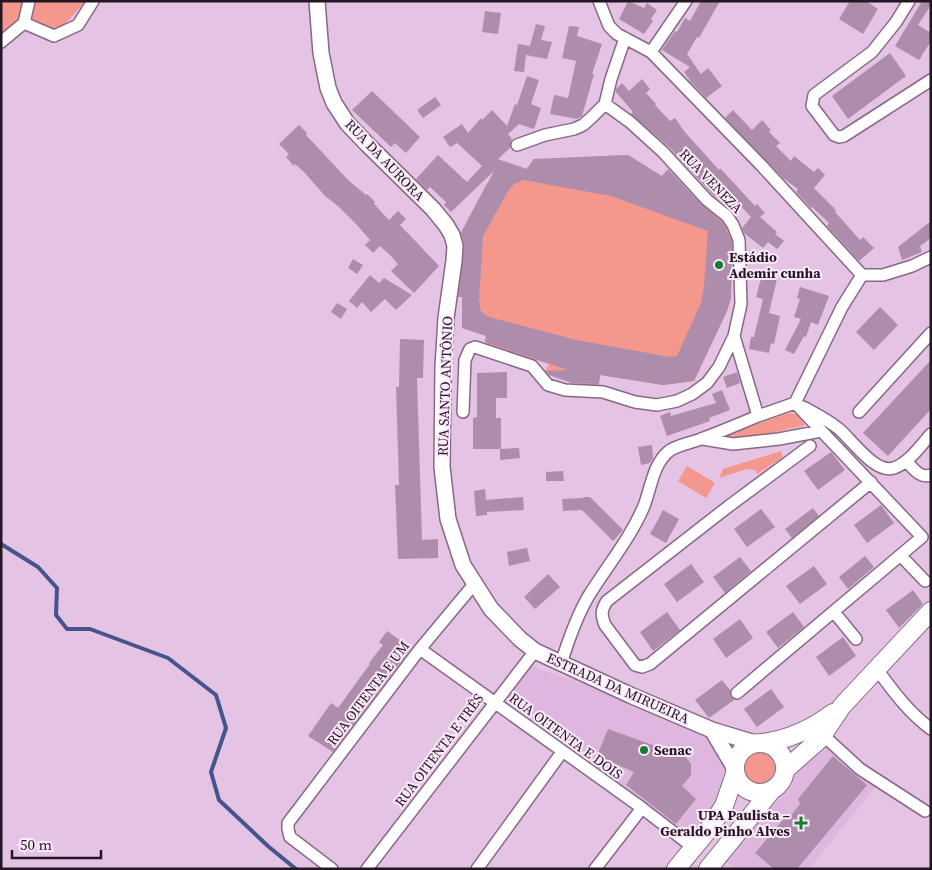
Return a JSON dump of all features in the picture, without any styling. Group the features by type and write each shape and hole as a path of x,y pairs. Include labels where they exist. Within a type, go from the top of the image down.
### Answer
{"main road":[{"name":"RUA DA AURORA","path":"316,1 328,88 334,103 347,123 366,144 446,225"},
{"name":"RUA SANTO ANTÔNIO","path":"446,225 452,235 455,246 446,318 443,367 442,467 448,519"},
{"name":"ESTRADA DA MIRUEIRA","path":"448,519 463,565 491,609 536,651 611,690 712,730 771,746 782,756 785,770"},
{"path":"715,866 771,791 781,781 785,770 822,735 842,706 931,611"},
{"path":"676,869 694,848 728,798 736,759 747,746 794,737 820,723 842,706"},
{"path":"712,730 741,785 752,792 771,791"}],"street":[{"path":"1,42 24,23 29,1"},
{"path":"24,23 54,36 78,25 93,1"},
{"path":"599,1 609,26 625,38 651,52 761,165 862,275 883,276 931,257"},
{"path":"651,52 686,1"},
{"path":"909,1 882,42 872,52 814,95 812,106 834,135 844,136 931,80"},
{"path":"517,145 545,135 574,130 583,125 605,104 611,79 625,38"},
{"name":"RUA VENEZA","path":"605,104 630,122 663,152 707,200 727,216 733,225 739,240 741,304 734,336 758,416"},
{"path":"561,664 576,621 588,598 635,525 662,458 670,450 795,403 842,307 862,275"},
{"path":"859,412 931,333"},
{"path":"464,412 465,367 467,355 470,349 474,347 532,366 548,384 565,390 603,392 636,402 657,405 692,394 708,383 719,367 734,336"},
{"path":"443,367 465,367"},
{"path":"737,693 922,537 795,403"},
{"path":"795,403 832,424 881,468 889,469 906,461 931,434"},
{"path":"704,438 733,444 780,439 821,431"},
{"path":"810,446 607,601 602,609 602,618 605,625 635,665 642,667 650,664 871,482"},
{"path":"906,461 920,474 924,476 931,474"},
{"path":"901,556 925,581"},
{"name":"RUA OITENTA E UM","path":"332,869 290,837 288,823 420,649 475,583"},
{"path":"834,612 856,639"},
{"name":"RUA OITENTA E DOIS","path":"420,649 642,808 694,848"},
{"name":"RUA OITENTA E TRÊS","path":"367,869 494,702 536,651"},
{"path":"876,668 903,704 917,719 931,729"},
{"path":"822,735 860,769 925,811"},
{"path":"477,869 562,752"},
{"path":"595,869 642,808"}],"shaded area":[{"path":"1,1 86,1 54,36 24,23 1,35"},
{"path":"628,155 725,218 732,239 731,298 727,311 694,381 663,385 600,375 599,386 573,383 544,373 549,364 485,344 486,335 462,328 463,297 456,297 459,236 487,183 493,185 526,169 534,159"},
{"path":"788,413 797,414 805,425 751,438 725,436"},
{"path":"781,451 783,457 757,474 755,470 747,469 719,478 723,469"},
{"path":"687,466 715,483 706,498 678,481"},
{"name":"Senac","path":"531,666 609,693 701,729 712,740 731,773 714,813 688,840 506,702 505,697"},
{"name":"UPA Paulista – Geraldo Pinho Alves","path":"825,744 877,785 809,869 734,869 724,860 794,777"},
{"path":"758,749 765,750 771,755 776,761 776,775 771,781 765,786 758,787 751,786 745,781 740,775 739,768 740,761 745,755 751,750"}],"building":[{"path":"628,1 644,8 647,3 657,10 651,19 653,21 644,34 619,19"},
{"path":"701,1 720,1 699,38 697,37 687,54 701,74 708,68 722,86 706,98 684,72 690,67 662,50 675,31 677,32 685,18 690,21"},
{"path":"850,1 866,1 878,9 863,34 839,19"},
{"path":"922,1 931,1 931,5 918,25 931,33 931,41 919,60 895,46"},
{"path":"485,11 501,13 498,34 482,32"},
{"path":"536,24 545,26 541,40 552,42 547,59 526,55 524,72 514,71 518,44 530,46"},
{"path":"569,26 579,27 577,36 602,44 592,74 594,74 582,116 577,119 550,114 554,95 568,98 576,61 562,58"},
{"path":"890,53 906,76 848,119 832,96"},
{"name":"Estádio Ademir cunha","path":"527,76 539,80 531,104 541,108 534,129 519,124 508,134 512,139 510,148 498,159 527,169 534,159 628,155 662,176 668,169 702,205 721,221 732,242 731,298 727,311 694,381 663,385 600,375 599,384 572,383 549,375 546,371 568,370 485,342 486,336 462,328 462,297 458,297 464,246 461,233 494,171 451,212 444,205 446,202 430,187 427,190 416,179 438,155 467,182 482,166 457,143 450,147 443,137 462,124 468,133 481,118 482,120 492,110 507,126 515,104 517,105","holes":["523,180 611,196 708,231 701,303 677,356 670,357 576,340 489,317 481,312 479,300 483,236 508,191 514,184"]},
{"path":"642,79 650,89 646,93 655,105 670,121 675,118 684,131 719,170 720,168 755,206 757,204 765,213 760,217 784,241 777,249 768,242 763,248 744,233 742,228 751,217 737,202 730,209 712,194 668,146 631,114 633,112 616,92 616,89 622,83 629,91"},
{"path":"372,91 420,137 406,153 395,143 391,147 352,110"},
{"path":"435,97 441,105 423,118 417,110"},
{"path":"733,110 752,130 762,120 771,130 769,132 780,143 776,146 791,161 794,156 814,172 818,168 825,175 814,188 836,210 835,212 860,240 863,237 874,248 859,261 827,226 829,223 796,192 798,189 783,178 725,118"},
{"path":"299,125 348,180 367,194 389,220 398,211 406,219 400,225 439,266 414,293 391,271 398,264 390,255 380,246 373,253 365,245 370,240 356,224 325,196 305,173 295,164 294,166 286,157 289,154 279,144"},
{"path":"931,221 931,238 920,246 922,252 902,260 898,247"},
{"path":"353,259 363,265 357,274 348,268"},
{"path":"370,275 379,283 384,278 412,295 396,310 385,299 371,312 362,302 357,308 349,301"},
{"path":"762,275 777,279 769,313 780,316 774,344 771,343 769,353 749,349 751,337 754,337 763,299 756,297"},
{"path":"800,287 829,296 818,325 811,322 806,337 804,336 794,354 785,350 801,319 794,317 800,299 797,298"},
{"path":"337,303 347,309 341,319 331,312"},
{"path":"880,307 898,325 874,350 856,332"},
{"path":"400,339 424,340 423,378 417,378 422,540 438,539 438,558 398,559 395,485 399,485 396,387 399,387"},
{"path":"931,360 931,409 888,456 863,433"},
{"path":"507,372 507,398 496,398 496,418 501,418 501,449 519,448 520,458 500,460 500,449 473,449 473,418 477,417 477,373"},
{"path":"737,372 740,383 727,388 723,377"},
{"path":"722,390 730,410 709,418 710,421 667,436 660,416 670,412 671,416 716,403 712,394"},
{"path":"652,445 653,458 650,463 641,465 638,447"},
{"path":"831,452 845,470 818,490 804,471"},
{"path":"563,471 564,481 546,481 546,472"},
{"path":"485,489 486,500 523,497 524,510 487,512 487,515 476,516 474,491"},
{"path":"590,497 623,530 613,541 582,510 563,511 562,499"},
{"path":"881,505 894,523 867,543 854,525"},
{"path":"813,508 819,516 792,538 785,529"},
{"path":"761,509 775,527 747,547 734,529"},
{"path":"663,510 679,519 666,543 650,534"},
{"path":"527,548 530,561 509,566 507,552"},
{"path":"865,556 874,567 848,589 839,577"},
{"path":"740,557 751,571 725,593 713,577"},
{"path":"691,564 704,582 677,602 664,584"},
{"path":"814,566 827,584 800,604 786,586"},
{"path":"548,574 560,587 535,609 524,597"},
{"path":"913,590 923,604 899,628 886,610"},
{"path":"667,612 680,630 653,651 640,632"},
{"path":"793,612 804,627 778,648 766,632"},
{"path":"740,619 753,638 726,658 713,639"},
{"path":"387,631 411,648 333,752 308,736 331,703 338,708 383,645 379,642"},
{"path":"843,637 856,656 829,676 816,657"},
{"path":"722,680 730,690 730,695 734,700 709,718 695,700"},
{"path":"771,689 784,707 757,727 744,709"},
{"path":"608,729 686,757 691,764 691,775 682,786 696,799 676,824 626,785 634,772 597,756"},
{"path":"833,756 867,785 797,869 774,869 755,853 786,816 789,818 800,804 798,799"}],"waterway":[{"path":"1,544 38,567 57,588 56,615 67,629 90,629 168,658 216,695 226,728 211,772 219,800 269,847 296,869"}],"place":[{"name":"Estádio Ademir cunha","path":"719,265"},
{"name":"Senac","path":"644,750"},
{"name":"UPA Paulista – Geraldo Pinho Alves","path":"801,823"}]}
